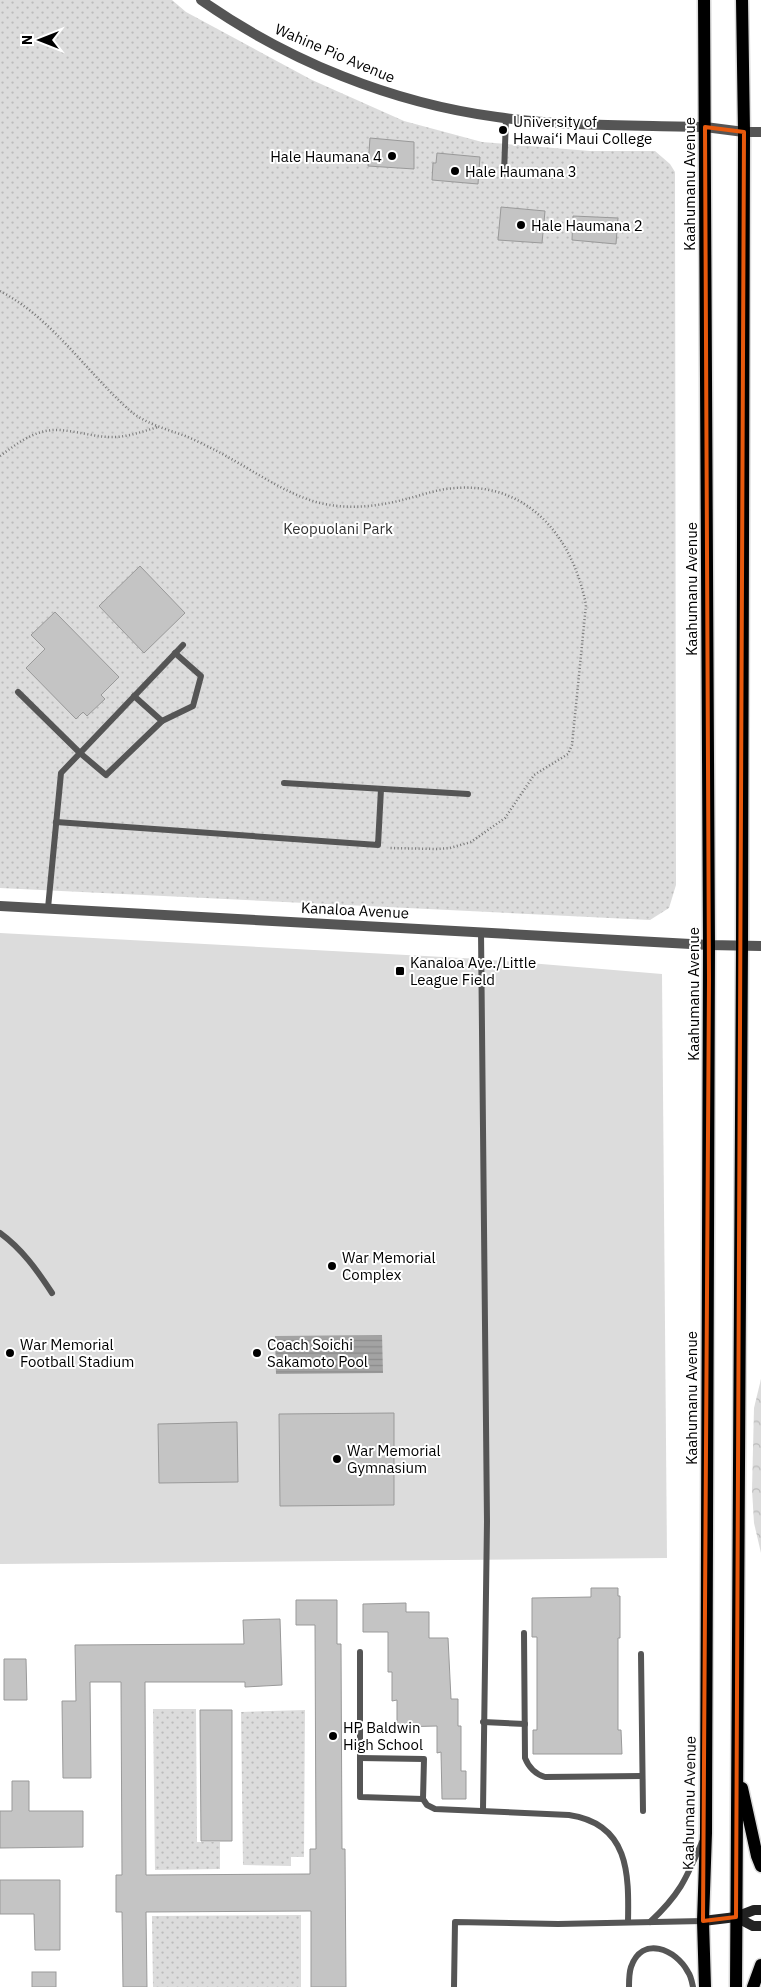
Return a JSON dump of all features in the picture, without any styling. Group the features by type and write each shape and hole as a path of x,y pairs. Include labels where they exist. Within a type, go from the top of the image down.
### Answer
{"main road":[{"name":"Kaahumanu Avenue","path":"704,0 709,945 706,1833 703,1922 705,1987"},
{"path":"736,1987 742,946 744,132 742,0"},
{"path":"737,1764 756,1856 761,1866"},
{"path":"703,1922 736,1917 754,1910 761,1910"},
{"path":"736,1917 753,1926 761,1926"},
{"path":"753,1987 761,1965"}],"street":[{"name":"Wahine Pio Avenue","path":"201,0 280,48 361,84 398,96 440,106 506,118 570,124 705,127 744,132 761,132"},
{"name":"Kanaloa Avenue","path":"0,906 709,945 761,946"}],"lane":[{"path":"506,118 504,174 552,176"},
{"path":"48,908 61,773 182,645"},
{"path":"18,692 106,776 162,722 193,706 201,676 175,653"},
{"path":"134,696 162,722"},
{"path":"284,783 468,794"},
{"path":"56,822 378,845 381,789"},
{"path":"481,932 487,1521 483,1810"},
{"path":"0,1233 23,1254 39,1273 52,1293"},
{"path":"524,1634 525,1758 531,1768 546,1777 642,1776"},
{"path":"360,1652 360,1797 423,1799"},
{"path":"641,1654 643,1811"},
{"path":"484,1722 525,1724"},
{"path":"360,1758 424,1759 423,1799 427,1805 435,1809 576,1816 590,1821 614,1840 625,1860 628,1875 628,1922"},
{"path":"650,1922 665,1908 681,1888 706,1833"},
{"path":"454,1987 455,1922 558,1924 703,1922"},
{"path":"629,1987 631,1967 636,1958 643,1951 652,1948 666,1950 678,1958 688,1972 693,1987"}],"path":[{"path":"0,291 36,314 129,410 158,427 189,437 294,494 317,502 348,507 378,506 446,489 476,488 501,492 525,503 541,515 557,535 569,554 582,586 586,605 572,744 568,754 534,776 505,818 472,842 450,848 437,849 389,848"},
{"path":"0,456 21,441 37,433 57,430 96,437 114,437 127,436 158,427"}],"highlighted area":[{"path":"705,127 744,132 736,1917 703,1921 709,979"}],"green space":[{"name":"Keopuolani Park","path":"0,0 172,0 186,12 312,80 404,121 482,142 590,151 655,151 670,164 675,172 676,885 669,908 650,920 0,888"},
{"name":"War Memorial Complex","path":"0,933 480,959 662,974 667,1558 0,1564"},
{"path":"761,1379 761,1553 754,1523 752,1490 754,1408"},
{"path":"153,1709 196,1709 197,1842 220,1842 220,1869 155,1870"},
{"path":"305,1710 304,1857 291,1857 291,1866 243,1865 241,1712"},
{"path":"301,1915 301,1987 153,1987 152,1916"}],"shaded area":[{"path":"382,1335 383,1373 276,1374 275,1336"}],"building":[{"name":"Hale Haumana 4","path":"370,138 414,142 414,169 368,166"},
{"name":"Hale Haumana 3","path":"437,153 480,157 478,184 432,180 433,163 436,163"},
{"name":"Hale Haumana 2","path":"501,207 545,211 542,243 498,240"},
{"path":"573,216 618,218 616,244 572,240"},
{"path":"140,566 185,613 144,653 99,606"},
{"path":"55,612 119,677 101,695 105,699 87,716 83,712 76,719 26,668 45,649 31,635"},
{"name":"War Memorial Gymnasium","path":"394,1413 394,1505 280,1506 279,1414"},
{"path":"237,1422 238,1482 159,1483 158,1424"},
{"path":"591,1588 618,1588 618,1596 620,1596 618,1730 621,1730 622,1754 533,1754 533,1730 537,1730 537,1637 532,1637 532,1598 591,1597"},
{"path":"296,1600 337,1600 337,1644 341,1644 342,1849 345,1849 346,1987 311,1987 311,1911 146,1912 147,1987 123,1987 122,1912 116,1912 116,1875 122,1875 121,1682 90,1682 91,1778 63,1778 62,1701 76,1701 75,1645 244,1644 243,1620 280,1619 282,1685 245,1687 245,1682 145,1682 146,1875 310,1874 310,1849 316,1849 315,1625 296,1625"},
{"path":"406,1603 406,1612 429,1612 429,1638 448,1638 451,1699 458,1699 458,1726 461,1726 461,1771 466,1771 466,1799 442,1799 441,1752 437,1753 437,1726 397,1727 397,1700 392,1701 392,1672 388,1672 388,1632 363,1632 363,1604"},
{"path":"4,1659 26,1659 27,1700 4,1700"},
{"path":"200,1710 232,1710 232,1841 201,1841"},
{"path":"12,1781 29,1781 29,1811 83,1811 83,1847 0,1848 0,1811 12,1811"},
{"path":"0,1880 60,1880 60,1950 35,1950 34,1914 0,1914"},
{"path":"32,1972 56,1972 56,1987 32,1987"}],"place":[{"name":"University of Hawai‘i Maui College","path":"503,130"},
{"name":"Hale Haumana 4","path":"392,156"},
{"name":"Hale Haumana 3","path":"455,171"},
{"name":"Hale Haumana 2","path":"521,225"},
{"name":"Kanaloa Ave./Little League Field","path":"400,971"},
{"name":"War Memorial Complex","path":"332,1266"},
{"name":"War Memorial Football Stadium","path":"10,1353"},
{"name":"Coach Soichi Sakamoto Pool","path":"257,1353"},
{"name":"War Memorial Gymnasium","path":"337,1459"},
{"name":"HP Baldwin High School","path":"333,1736"}]}
